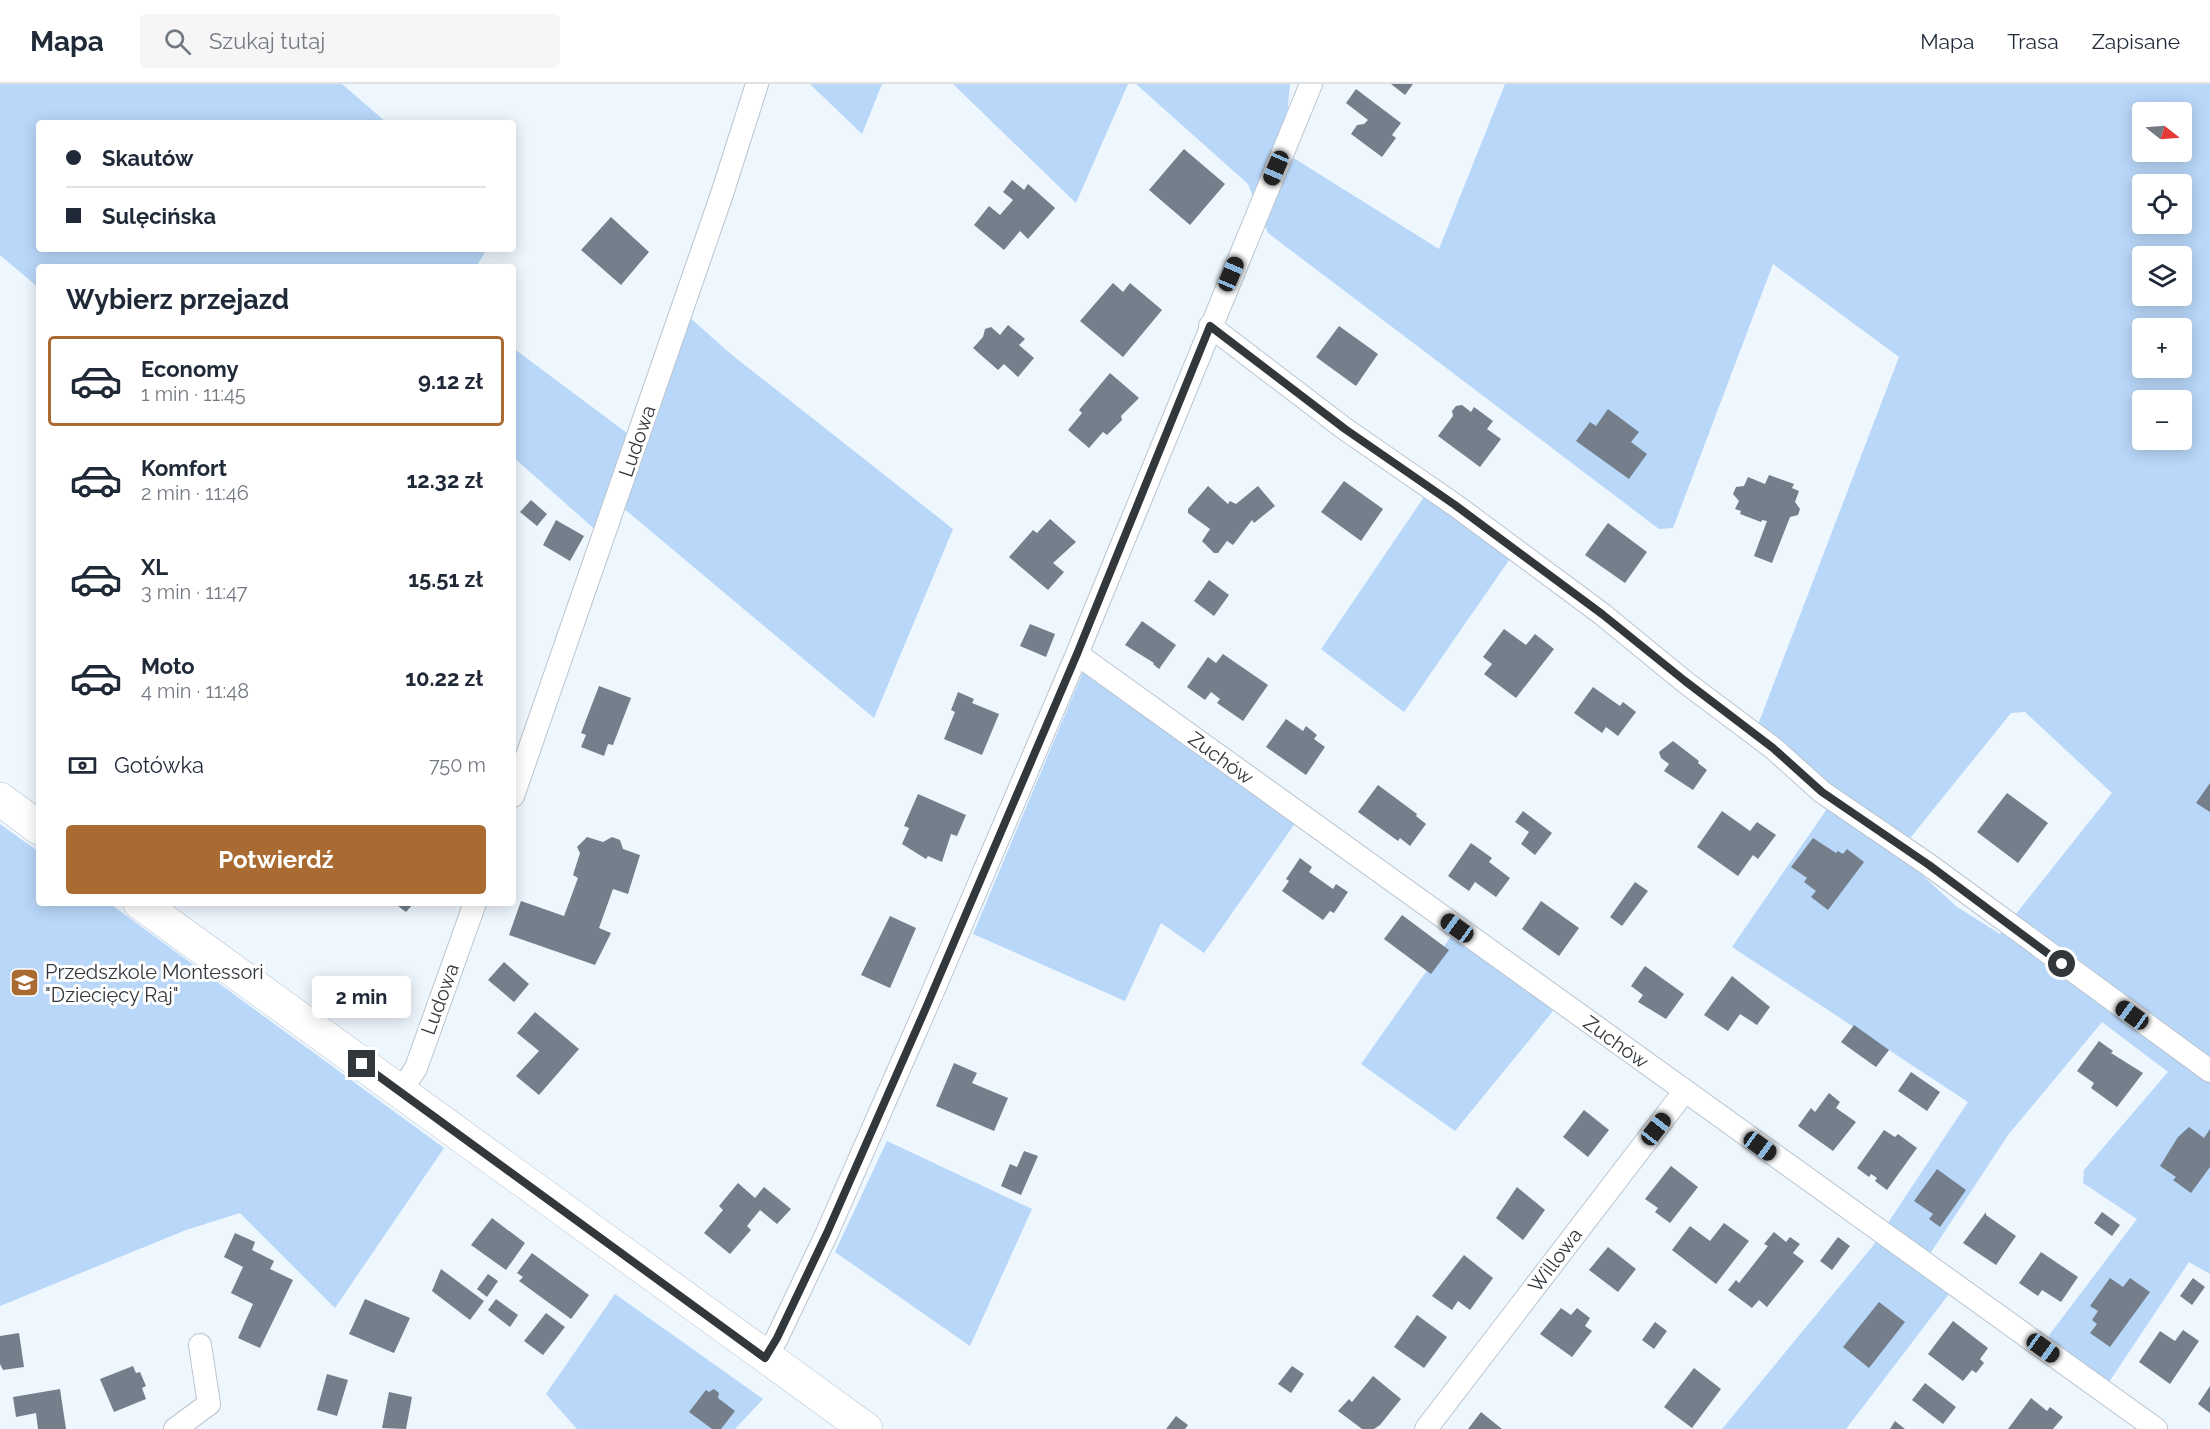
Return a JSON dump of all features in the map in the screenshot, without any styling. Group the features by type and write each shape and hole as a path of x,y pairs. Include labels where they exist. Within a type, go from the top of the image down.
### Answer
{"street":[{"name":"Ludowa","path":"516,787 722,194 757,84"},
{"path":"765,1358 777,1338 831,1222 1077,654 1311,84"},
{"path":"1210,326 1345,429 1455,505 1602,614 1773,748 1822,792 1929,865 2210,1071"},
{"name":"Zuchów","path":"1077,654 2156,1429"},
{"path":"0,799 36,826"},
{"path":"144,906 866,1429"},
{"name":"Ludowa","path":"401,1091 416,1068 474,906"},
{"name":"Willowa","path":"1426,1429 1684,1092"},
{"path":"175,1429 209,1404 200,1345"}],"shaded area":[{"path":"0,84 342,84 384,120 36,120 36,252 485,252 478,264 36,264 36,285 0,255"},
{"path":"810,84 882,84 862,134"},
{"path":"953,84 1128,84 1076,203"},
{"path":"1136,84 1290,84 1284,152 1439,249 1505,84 2210,84 2210,1274 2189,1262 2109,1382 2047,1344 2050,1334 2137,1219 2083,1183 2084,1170 2168,1072 2102,1022 2008,1135 1926,1260 1952,1290 1846,1429 1722,1429 1872,1247 1968,1102 1732,947 1831,803 1751,743 1899,357 1773,264 1673,528 1659,529 1268,233 1248,184","holes":["2025,712 2112,793 2000,934 1957,907 1898,853 2011,713"]},
{"path":"680,309 732,355 953,529 874,718 622,507 598,532 516,460 516,350 635,439"},
{"path":"1426,494 1516,550 1404,712 1321,649"},
{"path":"1083,672 1296,822 1204,953 1161,923 1125,1001 973,934"},
{"path":"0,824 36,850 36,906 113,906 444,1148 335,1308 240,1213 186,1230 0,1306"},
{"path":"1457,928 1553,1011 1455,1131 1361,1064"},
{"path":"887,1141 1032,1209 970,1346 835,1252"},
{"path":"615,1294 763,1399 735,1429 577,1429 546,1394"}],"building":[{"path":"1391,84 1413,84 1405,95"},
{"path":"1356,89 1401,123 1392,135 1396,138 1382,157 1351,134 1357,125 1364,124 1368,120 1346,103"},
{"path":"1184,149 1225,184 1190,225 1149,190"},
{"path":"1012,180 1024,190 1028,184 1055,208 1028,239 1020,231 1004,250 974,225 989,206 1000,215 1013,200 1003,192"},
{"path":"611,217 649,252 621,285 581,250"},
{"path":"1113,283 1123,292 1130,283 1162,310 1123,357 1080,321"},
{"path":"1008,325 1025,339 1019,345 1034,358 1018,377 1004,364 998,370 973,348 983,337 985,329 991,327 1000,335"},
{"path":"1339,326 1378,354 1356,386 1316,357"},
{"path":"1110,373 1139,398 1121,416 1122,420 1107,435 1103,432 1089,448 1068,430 1082,413 1079,410"},
{"path":"1462,405 1471,412 1474,407 1493,421 1487,429 1501,439 1480,467 1438,436 1453,416 1452,411 1456,406"},
{"path":"1608,409 1639,432 1631,442 1647,454 1629,479 1576,441 1590,422 1596,426"},
{"path":"1769,475 1794,484 1792,488 1799,491 1795,502 1800,509 1798,515 1790,517 1772,563 1754,556 1767,521 1762,520 1761,522 1740,514 1741,511 1735,509 1739,501 1733,494 1736,487 1744,486 1748,477 1765,484"},
{"path":"1344,481 1383,509 1361,541 1321,512"},
{"path":"1208,486 1228,504 1230,501 1236,504 1258,486 1275,506 1254,523 1252,520 1233,545 1227,541 1218,553 1214,553 1202,541 1210,529 1188,513 1188,509"},
{"path":"531,500 547,514 537,526 520,512"},
{"path":"1050,519 1076,542 1053,563 1064,572 1048,590 1009,557 1033,530 1037,533"},
{"path":"556,520 584,536 570,561 543,545"},
{"path":"1608,523 1647,552 1625,583 1585,555"},
{"path":"1209,580 1229,595 1214,616 1194,601"},
{"path":"1142,621 1176,645 1159,669 1154,663 1125,645"},
{"path":"1030,624 1055,634 1046,657 1020,646"},
{"path":"1504,629 1526,645 1535,634 1554,649 1516,698 1484,674 1492,664 1483,657"},
{"path":"1223,654 1268,685 1243,721 1217,703 1220,699 1211,692 1205,700 1187,687 1208,657 1216,663"},
{"path":"599,686 631,698 613,745 608,744 604,756 581,747 586,735 581,733"},
{"path":"1593,687 1620,706 1623,702 1636,712 1618,736 1606,727 1602,733 1574,713"},
{"path":"958,692 974,699 972,703 999,714 982,755 944,739 955,712 951,710"},
{"path":"1286,719 1303,731 1306,726 1317,735 1314,739 1325,747 1306,775 1266,747"},
{"path":"1673,741 1707,770 1693,790 1664,771 1669,764 1661,758 1659,752"},
{"path":"2210,783 2210,812 2196,803"},
{"path":"1378,785 1417,814 1416,816 1426,824 1410,846 1400,838 1398,841 1358,812"},
{"path":"2007,793 2048,823 2018,863 1977,832"},
{"path":"918,794 966,815 957,836 951,834 942,862 928,856 926,859 902,844 909,828 904,826"},
{"path":"1523,811 1552,833 1535,855 1521,844 1529,832 1515,822"},
{"path":"1722,811 1750,831 1757,822 1776,835 1758,859 1753,855 1738,876 1697,847"},
{"path":"587,837 603,842 612,837 620,840 623,849 640,855 628,894 613,889 599,928 611,933 595,965 509,935 521,901 564,916 578,878 573,875 580,853 577,847"},
{"path":"1813,838 1836,853 1838,851 1843,854 1847,849 1864,862 1828,910 1811,897 1816,891 1804,882 1807,878 1791,867"},
{"path":"1471,843 1492,858 1489,862 1510,878 1496,897 1475,882 1469,891 1448,876"},
{"path":"1300,858 1312,867 1309,872 1333,889 1336,884 1348,892 1334,913 1330,911 1323,920 1282,891 1289,881 1286,879"},
{"path":"1635,882 1648,891 1622,926 1610,917"},
{"path":"1541,901 1579,928 1559,956 1522,929"},
{"path":"398,906 411,906 406,912"},
{"path":"1402,915 1449,950 1431,974 1384,939"},
{"path":"890,916 916,928 890,988 861,975"},
{"path":"504,962 529,984 514,1002 488,980"},
{"path":"1645,966 1684,994 1666,1019 1638,1002 1643,995 1631,986"},
{"path":"1732,976 1770,1007 1757,1025 1740,1014 1728,1031 1704,1015"},
{"path":"535,1012 579,1049 539,1095 516,1076 539,1051 517,1033"},
{"path":"1854,1025 1889,1050 1876,1067 1841,1042"},
{"path":"2099,1041 2113,1051 2111,1053 2143,1073 2117,1107 2091,1088 2094,1083 2077,1071"},
{"path":"954,1063 977,1073 972,1083 1008,1098 994,1131 936,1106"},
{"path":"1911,1072 1940,1092 1927,1111 1898,1091"},
{"path":"1829,1093 1840,1102 1836,1108 1856,1122 1833,1151 1798,1126 1811,1108 1815,1112"},
{"path":"1584,1110 1609,1130 1588,1157 1563,1137"},
{"path":"2189,1127 2204,1138 2210,1129 2210,1167 2191,1193 2173,1180 2176,1177 2160,1166 2178,1137"},
{"path":"1884,1130 1895,1137 1898,1134 1917,1148 1887,1190 1875,1181 1877,1178 1871,1174 1869,1177 1857,1168"},
{"path":"1024,1151 1038,1156 1021,1195 1001,1186 1010,1164 1017,1167"},
{"path":"1671,1166 1698,1187 1670,1223 1655,1212 1658,1208 1645,1199"},
{"path":"1937,1169 1966,1190 1940,1227 1929,1219 1933,1214 1914,1201"},
{"path":"738,1183 755,1198 764,1187 791,1209 777,1224 760,1210 747,1226 751,1230 730,1254 704,1233 723,1210 719,1206"},
{"path":"1517,1187 1545,1210 1523,1240 1496,1218"},
{"path":"1986,1212 1986,1215 2016,1236 1996,1265 1963,1243"},
{"path":"2102,1212 2120,1225 2112,1236 2094,1223"},
{"path":"492,1218 525,1243 506,1270 471,1245"},
{"path":"1724,1223 1749,1241 1716,1284 1672,1250 1690,1226 1710,1241"},
{"path":"1774,1232 1786,1242 1790,1237 1800,1244 1793,1253 1804,1261 1767,1307 1759,1300 1752,1308 1728,1290 1736,1280 1739,1283 1768,1246 1764,1244"},
{"path":"235,1233 255,1242 252,1250 274,1261 270,1269 293,1280 260,1348 238,1338 253,1304 231,1293 243,1267 224,1257"},
{"path":"1838,1237 1850,1246 1832,1270 1820,1261"},
{"path":"1608,1247 1636,1269 1618,1292 1589,1270"},
{"path":"2041,1252 2078,1277 2061,1302 2042,1290 2038,1296 2019,1283"},
{"path":"532,1253 589,1295 571,1319 519,1281 523,1277 517,1273"},
{"path":"1464,1255 1493,1278 1470,1310 1458,1301 1452,1310 1432,1296"},
{"path":"441,1269 484,1301 470,1320 432,1291"},
{"path":"488,1274 498,1281 487,1297 477,1289"},
{"path":"2110,1278 2123,1287 2130,1278 2150,1292 2110,1347 2090,1333 2097,1324 2092,1320 2098,1311 2090,1306"},
{"path":"2193,1278 2205,1287 2192,1305 2180,1296"},
{"path":"365,1299 410,1318 394,1353 349,1334"},
{"path":"496,1299 518,1315 510,1327 488,1310"},
{"path":"1879,1302 1905,1322 1869,1368 1843,1347"},
{"path":"1561,1308 1571,1315 1577,1308 1590,1318 1585,1326 1592,1331 1572,1357 1540,1334"},
{"path":"546,1313 565,1327 543,1355 524,1341"},
{"path":"1417,1315 1447,1337 1424,1368 1394,1347"},
{"path":"1953,1321 1988,1348 1980,1359 1984,1363 1976,1373 1972,1370 1963,1381 1928,1354"},
{"path":"1655,1322 1667,1331 1654,1349 1642,1340"},
{"path":"2183,1330 2199,1341 2170,1384 2139,1362 2160,1331 2175,1341"},
{"path":"19,1333 24,1367 3,1370 0,1364 0,1336"},
{"path":"133,1366 136,1373 140,1372 146,1386 142,1388 146,1399 114,1412 100,1379"},
{"path":"1292,1366 1304,1374 1291,1393 1278,1384"},
{"path":"1694,1368 1721,1389 1692,1428 1664,1407"},
{"path":"327,1374 348,1380 337,1416 317,1410"},
{"path":"1373,1376 1401,1399 1380,1425 1374,1429 1362,1429 1338,1411 1349,1399 1352,1402"},
{"path":"1925,1383 1956,1407 1943,1424 1912,1400"},
{"path":"2210,1386 2210,1413 2198,1404"},
{"path":"60,1389 66,1429 38,1429 36,1413 16,1417 13,1397"},
{"path":"714,1389 719,1393 718,1398 735,1411 721,1429 712,1429 689,1412 706,1390 709,1392"},
{"path":"389,1392 412,1397 406,1429 382,1428"},
{"path":"2031,1398 2047,1411 2050,1407 2063,1417 2053,1429 2008,1429"},
{"path":"1481,1412 1502,1429 1468,1429"},
{"path":"1176,1416 1188,1425 1185,1429 1166,1429"},
{"path":"1895,1421 1905,1429 1890,1429"}],"place":[{"name":"Przedszkole Montessori \"Dziecięcy Raj\"","path":"24,983"}],"route":[{"path":"362,1064 765,1358 777,1338 827,1233 925,1010 1077,654 1210,326 1345,429 1455,505 1602,614 1773,748 1822,792 1929,865 2062,964"}]}
